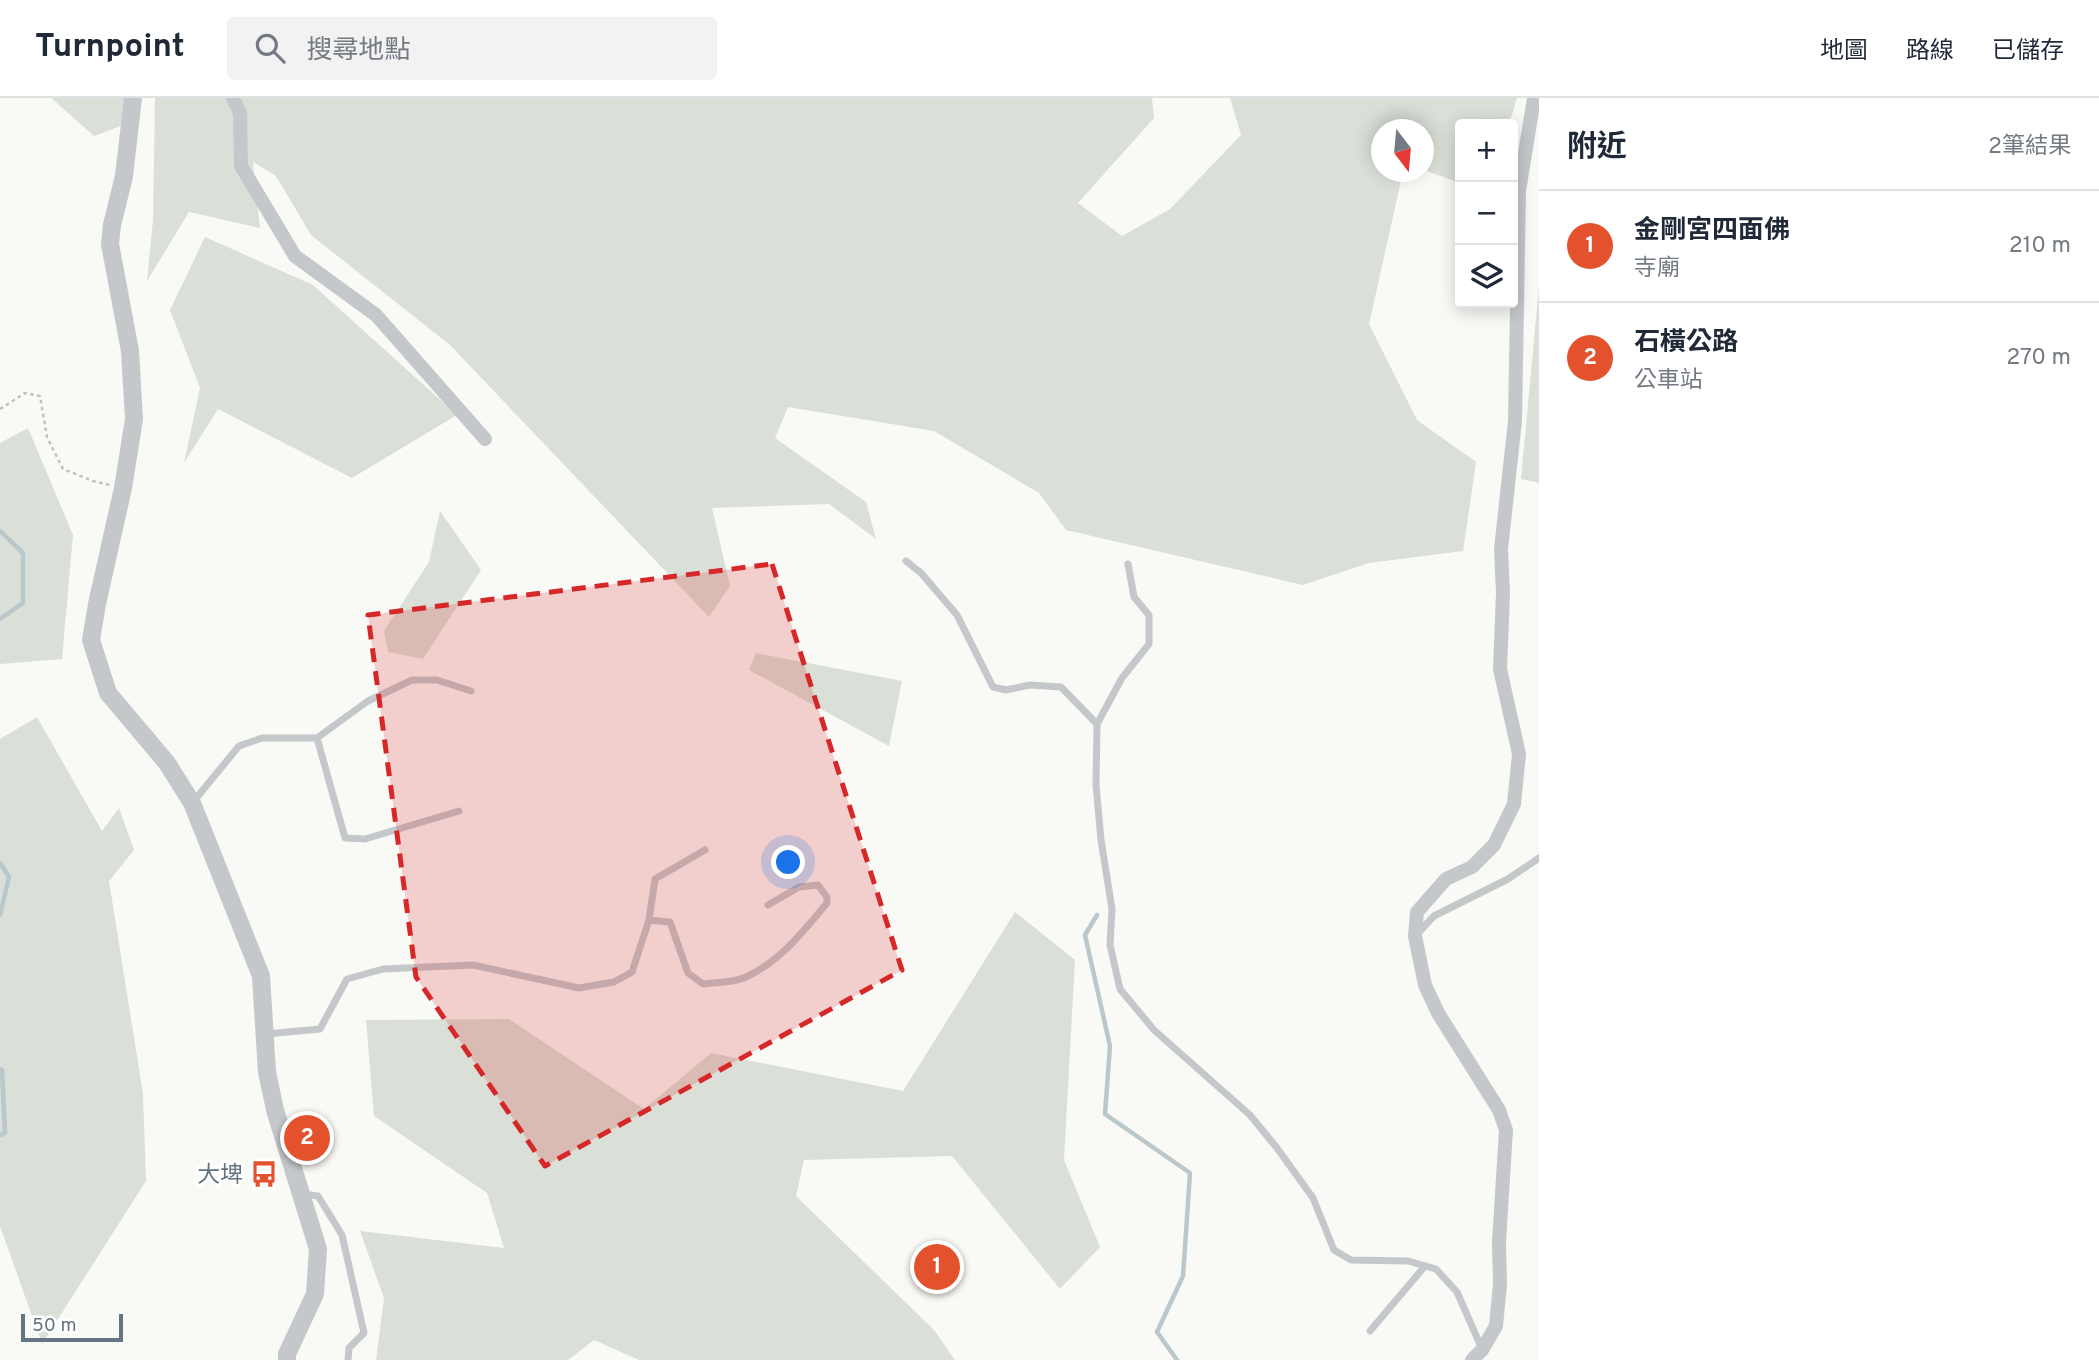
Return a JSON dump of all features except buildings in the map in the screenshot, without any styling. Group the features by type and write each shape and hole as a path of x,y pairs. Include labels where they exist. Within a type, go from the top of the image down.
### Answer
{"street":[{"path":"133,98 124,176 110,244 130,351 134,419 92,640 108,693 167,764 192,803 261,976 267,1072 275,1110 318,1249 315,1294 287,1354 287,1360"},
{"path":"233,98 240,113 241,166 295,257 376,315 485,439"},
{"path":"1477,1355 1496,1326 1506,1130 1499,1110 1438,1013 1425,985 1415,936 1417,912 1446,879 1472,867 1494,845 1514,804 1519,754 1500,669 1503,593 1501,549 1515,421 1519,191 1534,98"}],"lane":[{"path":"906,561 921,573 957,615 993,687 1006,690 1030,685 1061,687 1097,724"},
{"path":"1128,564 1134,597 1149,615 1149,644 1122,678 1097,724 1096,785 1112,909 1110,945 1120,989 1154,1030 1250,1115 1278,1148 1313,1198 1334,1250 1351,1260 1408,1261 1436,1269 1457,1292 1477,1355"},
{"path":"192,803 239,746 262,738 317,738 368,701 412,680 438,680 471,691"},
{"path":"317,738 345,838 365,839 458,811"},
{"path":"265,1034 320,1029 347,979 383,969 472,965 579,988 614,982 632,972 649,920 655,879 705,850"},
{"path":"1415,936 1434,916 1508,879 1539,858"},
{"path":"649,920 670,922 688,973 703,984 744,979 773,961 827,903 827,897 818,885 799,887 768,905"},
{"path":"302,1194 318,1196 342,1235 364,1333 349,1348 348,1360"},
{"path":"1370,1331 1425,1266"}],"path":[{"path":"0,409 25,393 40,396 47,437 63,470 123,488"}],"highlighted area":[{"path":"772,564 902,970 545,1166 416,977 368,615"}],"shaded area":[{"path":"51,98 126,98 126,124 94,136"},
{"path":"155,98 1152,98 1154,118 1078,203 1122,236 1170,209 1241,135 1230,98 1517,98 1511,119 1455,119 1455,181 1434,174 1434,119 1371,119 1371,182 1401,182 1369,324 1417,420 1476,462 1463,551 1369,563 1303,585 1066,530 1039,493 934,431 788,407 775,438 866,502 876,539 829,504 712,508 730,586 709,617 450,345 311,235 276,176 253,162 260,228 189,212 147,281 153,220"},
{"path":"205,237 313,285 457,415 352,478 218,409 184,463 200,388 170,310"},
{"path":"1539,287 1539,483 1521,479"},
{"path":"28,428 73,535 62,659 0,664 0,443"},
{"path":"440,511 481,570 423,659 388,652 384,631 429,562"},
{"path":"756,653 902,681 889,746 749,670"},
{"path":"37,717 102,831 119,808 134,850 109,881 143,1094 146,1181 42,1344 0,1226 0,739"},
{"path":"1015,912 1075,960 1064,1160 1100,1247 1060,1289 952,1156 804,1160 796,1196 934,1330 955,1360 639,1360 594,1340 568,1360 376,1360 384,1298 360,1231 504,1248 487,1193 374,1116 366,1020 509,1019 644,1109 711,1053 903,1091"}],"waterway":[{"path":"0,531 23,553 23,603 0,619"},
{"path":"0,863 9,877 0,915"},
{"path":"1097,915 1085,935 1110,1046 1105,1114 1190,1173 1183,1276 1157,1332 1177,1360"},
{"path":"0,1069 5,1133 0,1135"}],"place":[{"name":"石橫公路","path":"307,1138"},
{"name":"大埤","path":"264,1174"},
{"name":"金剛宮四面佛","path":"937,1267"}]}
